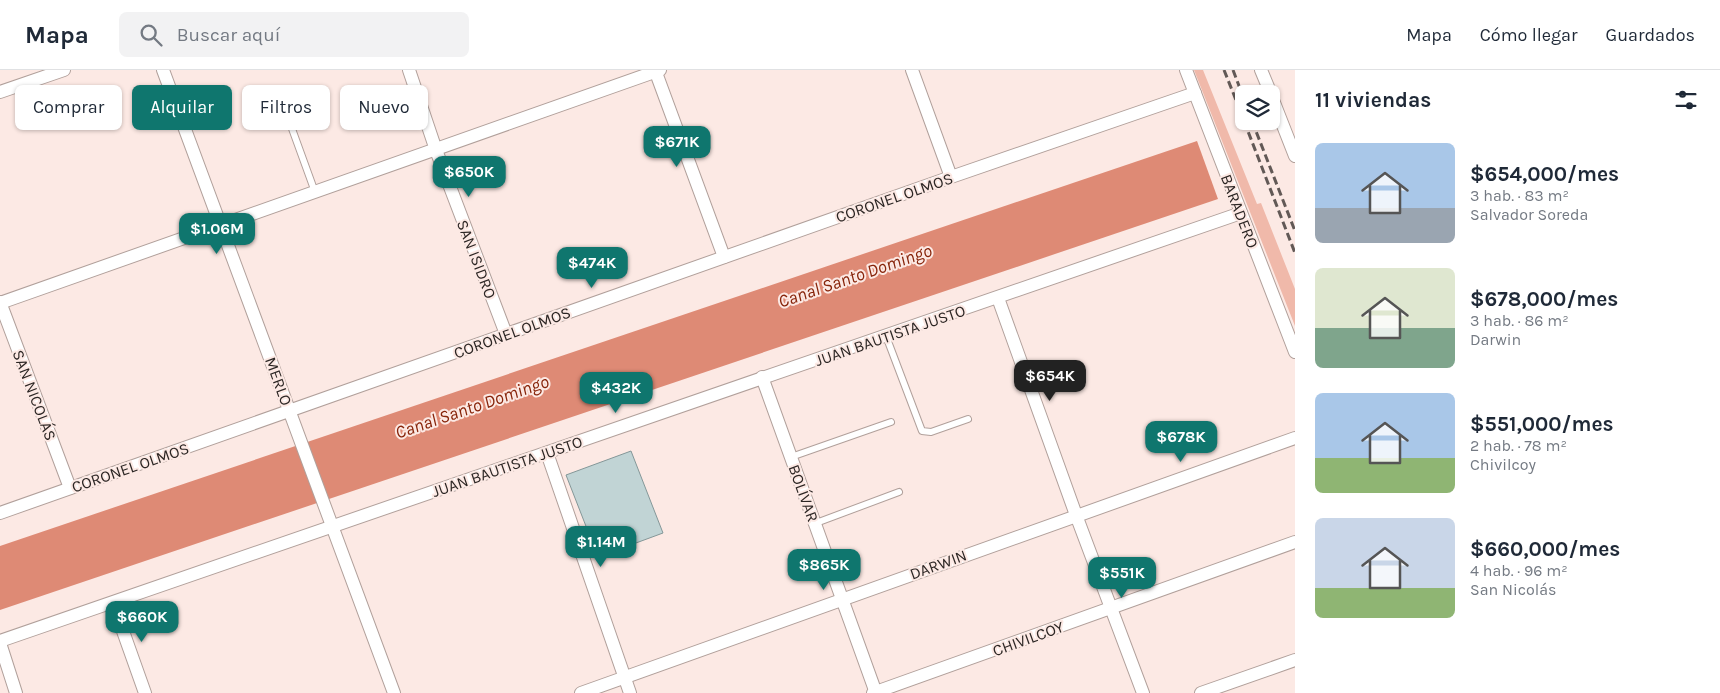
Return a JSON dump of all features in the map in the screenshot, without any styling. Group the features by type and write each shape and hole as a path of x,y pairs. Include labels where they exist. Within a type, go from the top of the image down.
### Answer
{"street":[{"path":"0,92 64,70"},
{"name":"MERLO","path":"163,70 394,693"},
{"name":"SAN ISIDRO","path":"408,70 436,150 506,334"},
{"path":"0,303 436,150 657,70 724,257"},
{"path":"912,70 951,177"},
{"name":"BARADERO","path":"1186,70 1295,352"},
{"path":"1261,70 1267,85"},
{"name":"CORONEL OLMOS","path":"0,513 951,177 1195,93"},
{"path":"1280,118 1295,156"},
{"name":"JUAN BAUTISTA JUSTO","path":"0,642 1241,213"},
{"path":"998,298 1076,515 1143,693"},
{"name":"SAN NICOLÁS","path":"0,303 70,488"},
{"name":"BOLÍVAR","path":"762,378 816,523 875,693"},
{"name":"DARWIN","path":"581,693 1295,438"},
{"path":"547,453 630,693"},
{"name":"CHIVILCOY","path":"875,693 1295,542"},
{"path":"113,603 145,693"},
{"path":"0,642 16,693"},
{"path":"1201,693 1295,660"}],"lane":[{"path":"292,130 315,192"},
{"path":"886,336 922,431 931,432 968,419"},
{"path":"791,457 891,422"},
{"path":"816,523 900,492"}],"shaded area":[{"path":"1194,70 1203,70 1257,204 1261,203 1295,289 1295,326"}],"water":[{"name":"Canal Santo Domingo","path":"1197,141 1218,199 0,610 0,546"}],"building":[{"path":"631,451 663,533 598,557 566,475"}],"railway":[{"path":"1224,70 1235,98"},
{"path":"1233,70 1239,85"},
{"path":"1247,130 1295,253"},
{"path":"1256,130 1295,231"}]}
